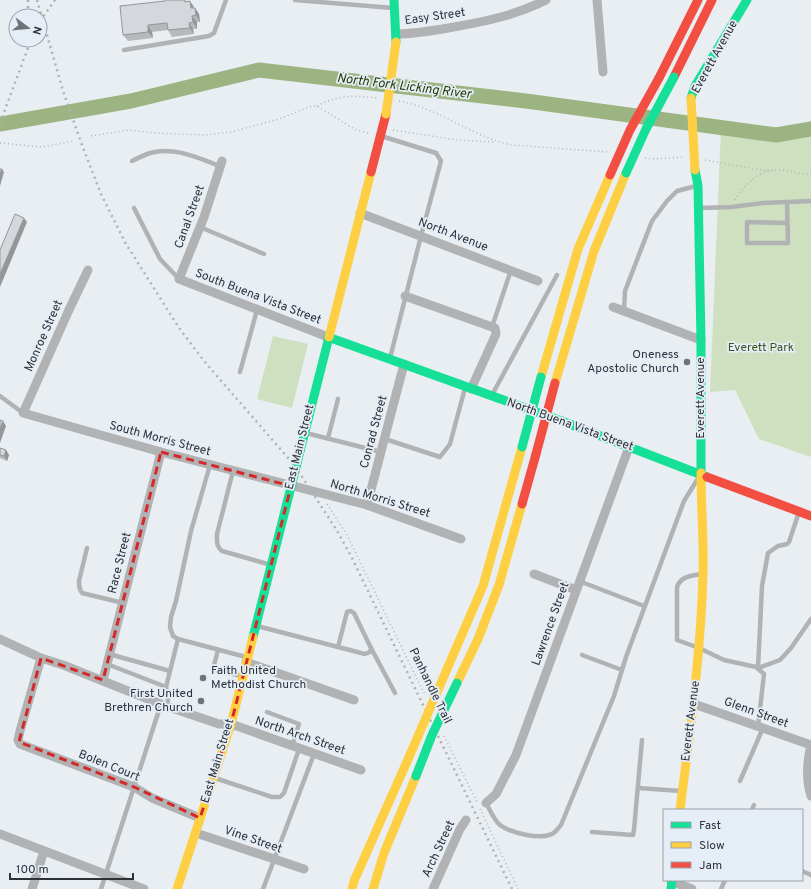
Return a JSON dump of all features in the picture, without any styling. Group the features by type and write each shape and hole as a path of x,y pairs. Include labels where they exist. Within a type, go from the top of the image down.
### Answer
{"main road":[{"name":"Everett Avenue","path":"680,809 694,704 703,573 698,186 695,170 692,98 695,86 747,0"},
{"path":"352,889 354,881 483,586 578,249 630,130 659,78 698,1"},
{"path":"373,889 384,853 432,735 478,639 499,585 555,383 594,251 646,129 674,77 710,3"},
{"name":"East Main Street","path":"178,889 214,777 243,676 295,466 386,114 396,38 394,4"},
{"name":"North Buena Vista Street","path":"328,337 390,358 811,516"},
{"path":"388,870 394,828"},
{"path":"361,889 367,853"}],"street":[{"name":"Easy Street","path":"396,38 480,23 512,15 546,0"},
{"path":"597,0 603,72"},
{"name":"Canal Street","path":"179,279 200,227 221,164"},
{"name":"North Avenue","path":"360,213 538,280"},
{"name":"Monroe Street","path":"23,413 88,270"},
{"name":"South Buena Vista Street","path":"179,279 328,337"},
{"path":"405,296 495,328 496,334 468,388"},
{"path":"613,308 701,340"},
{"name":"Conrad Street","path":"367,505 404,364"},
{"name":"South Morris Street","path":"23,413 161,452 291,486"},
{"name":"Lawrence Street","path":"486,804 496,794 516,755 629,447"},
{"name":"Race Street","path":"103,680 161,452"},
{"name":"North Morris Street","path":"291,486 367,505 461,539"},
{"path":"534,574 576,590"},
{"name":"North Arch Street","path":"0,639 41,658 103,680 164,705 218,724 230,724 361,770"},
{"name":"Bolen Court","path":"41,658 20,731 19,742 23,746 134,788 152,798 200,818"},
{"path":"247,660 354,700"},
{"name":"Glenn Street","path":"694,704 811,745"},
{"path":"811,745 808,761 808,778 811,796"},
{"name":"Arch Street","path":"433,889 460,829 466,820"},
{"name":"Vine Street","path":"196,833 304,869"},
{"path":"0,834 144,889"},
{"path":"32,889 44,851"},
{"path":"671,883 692,889"}],"lane":[{"path":"124,50 209,36 214,33 226,0"},
{"path":"295,0 394,4"},
{"path":"381,132 436,153 441,161 390,358"},
{"path":"132,161 150,153 170,151 221,164"},
{"path":"624,311 625,291 652,221 667,201 677,191 698,186"},
{"path":"698,208 731,207 763,202 811,201"},
{"path":"787,202 788,243 747,242 747,222 787,223"},
{"path":"134,208 160,259 179,279"},
{"path":"200,227 264,254"},
{"path":"492,327 511,270"},
{"path":"491,396 557,275"},
{"path":"240,372 257,310"},
{"path":"385,438 440,456 450,444 468,388"},
{"path":"0,396 23,413"},
{"path":"328,438 338,399"},
{"path":"304,432 381,452"},
{"path":"210,465 191,531 170,627 174,636 178,639 247,660"},
{"path":"233,471 218,534 218,548 222,552 271,565"},
{"path":"486,804 499,824 511,830 528,835 538,837 547,836 561,825 607,713 644,606 684,501 701,475"},
{"path":"758,668 762,586 768,553 778,546 789,542 799,511"},
{"path":"87,548 78,586 80,590 82,592 123,603"},
{"path":"703,573 685,577 681,580 677,587 677,640 699,648 724,660 758,668 764,674 761,728 740,780"},
{"path":"579,581 644,606"},
{"path":"338,647 347,612 354,612 371,648 396,693"},
{"path":"758,668 780,660 791,648 811,619"},
{"path":"256,625 365,654 370,652 371,648"},
{"path":"101,889 134,788 164,705 168,700 166,687 178,639"},
{"path":"218,650 213,668 243,676"},
{"path":"109,654 170,671"},
{"path":"582,655 622,670"},
{"path":"107,664 166,687"},
{"path":"214,777 272,797 280,797 284,794 296,747 299,724 267,712"},
{"path":"592,832 632,835 642,740"},
{"path":"263,889 314,754"},
{"path":"638,788 683,791"}],"path":[{"path":"91,136 129,130 154,133 205,135 232,132 279,119 342,96 382,99"},
{"path":"395,101 409,103 435,113 497,142"},
{"path":"317,106 354,129 497,142 512,145 614,153"},
{"path":"0,143 42,147 72,141"},
{"path":"645,158 689,158"},
{"path":"702,159 768,171 782,170 811,175"},
{"path":"731,207 738,194 751,181 768,171"},
{"name":"Panhandle Trail","path":"320,494 330,507 347,535 425,696"},
{"name":"Panhandle Trail","path":"442,731 518,889"}],"highlighted area":[{"path":"161,452 291,486 231,724 200,818 134,787 19,742 41,658 103,680"}],"green space":[{"name":"Everett Park","path":"721,128 776,135 811,129 811,457 759,439 735,390 710,392"},
{"path":"273,336 308,344 292,408 257,399"}],"building":[{"path":"165,0 190,1 191,8 195,8 196,15 192,16 193,22 189,23 190,28 168,30 167,23 148,25 148,32 123,35 120,6"},
{"path":"15,214 24,218 0,274 0,250"},
{"path":"0,420 3,421 0,429"},
{"path":"0,448 6,450 4,456 0,455"}],"waterway":[{"name":"North Fork Licking River","path":"0,124 131,101 259,70 526,101 776,135 811,129"}],"railway":[{"path":"28,0 28,8"},
{"path":"37,0 63,91 82,145 101,194 126,244 179,328 204,361 295,466 336,529 352,558 512,889"},
{"path":"48,10 55,0"},
{"path":"0,123 28,48"}],"traffic: fast":[{"path":"394,0 396,42"},
{"path":"691,98 695,86 747,0"},
{"path":"626,173 646,129 674,77"},
{"path":"695,170 698,186 701,340 701,473"},
{"path":"328,337 559,420 707,477"},
{"path":"253,637 329,337"},
{"path":"522,447 541,377"},
{"path":"416,776 432,735 457,683"},
{"path":"671,889 672,881"}],"traffic: slow":[{"path":"386,114 396,42"},
{"path":"691,98 695,170"},
{"path":"329,337 371,172"},
{"path":"555,383 594,251 626,173"},
{"path":"541,377 578,249 610,175"},
{"path":"447,669 483,586 522,447"},
{"path":"680,809 694,692 702,603 703,561 701,473"},
{"path":"457,683 478,639 499,585 522,504"},
{"path":"177,889 231,724 253,637"},
{"path":"409,757 447,669"},
{"path":"352,889 354,881 409,757"},
{"path":"373,889 384,853 416,776"}],"traffic: jam":[{"path":"659,78 698,0"},
{"path":"674,77 712,0"},
{"path":"610,175 630,130 659,78"},
{"path":"371,172 386,114"},
{"path":"536,454 555,383"},
{"path":"522,504 536,454"},
{"path":"707,477 811,516"}],"place":[{"name":"Oneness Apostolic Church","path":"687,362"},
{"name":"Faith United Methodist Church","path":"203,678"},
{"name":"First United Brethren Church","path":"201,701"}]}
